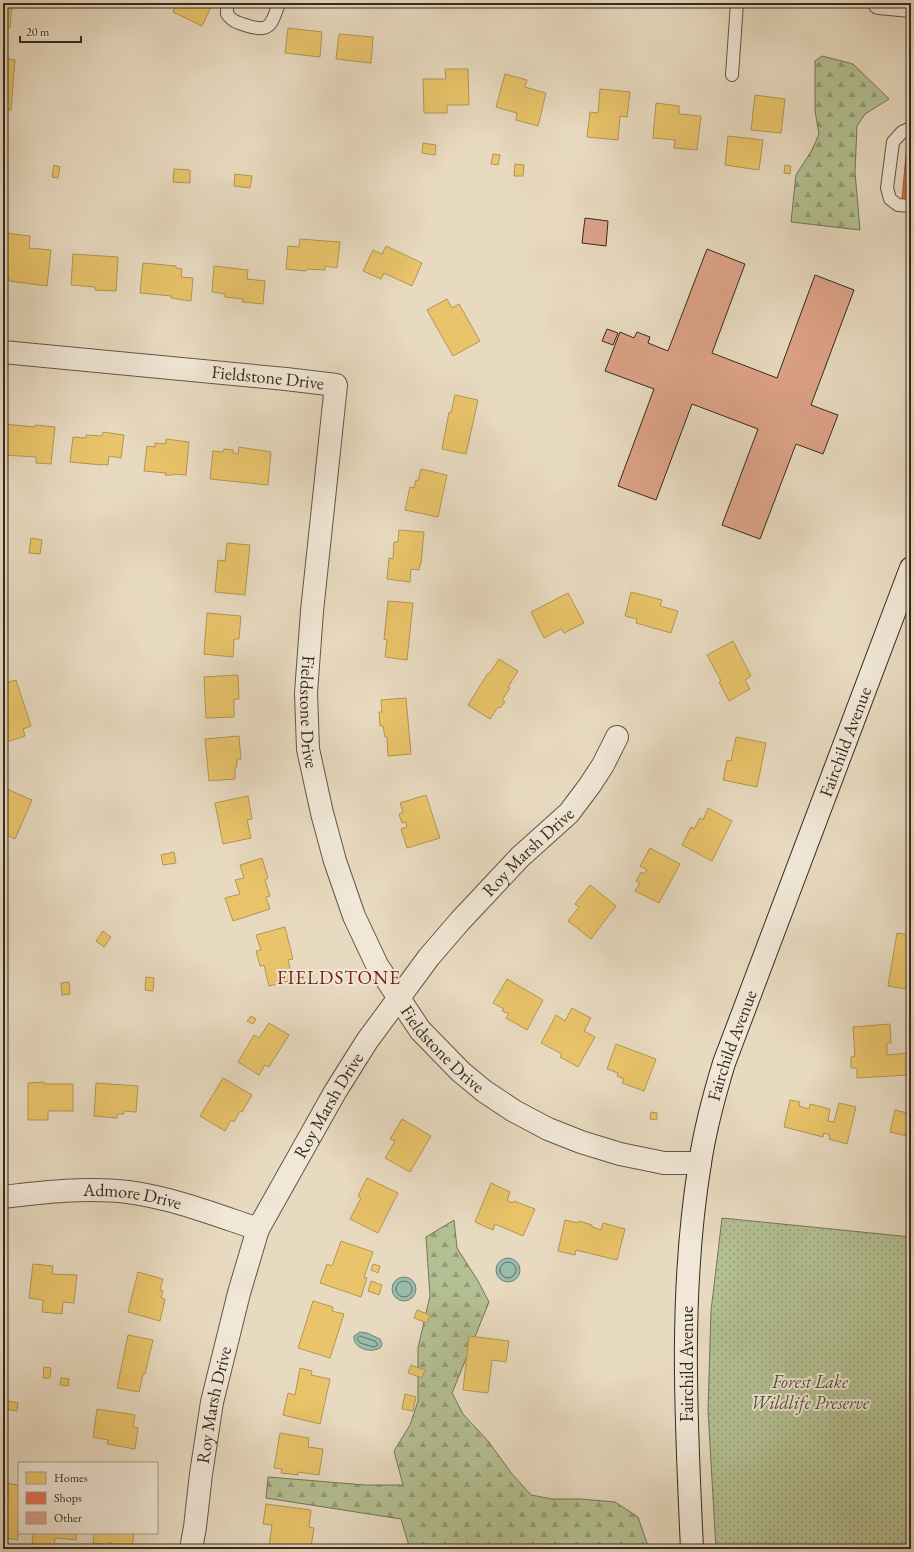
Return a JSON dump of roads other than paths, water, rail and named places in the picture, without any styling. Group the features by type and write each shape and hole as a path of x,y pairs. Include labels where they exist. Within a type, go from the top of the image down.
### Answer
{"street":[{"path":"879,3 911,6"},
{"name":"Fieldstone Drive","path":"3,352 286,378 336,385 312,611 306,693 308,749 334,861 352,909 377,965 420,1030 461,1072 484,1091 514,1111 548,1129 581,1142 620,1154 664,1164 700,1163"},
{"name":"Fairchild Avenue","path":"692,1549 686,1408 686,1314 693,1213 706,1127 724,1063 911,568"},
{"name":"Roy Marsh Drive","path":"191,1549 212,1402 239,1293 258,1229 335,1092 367,1041 429,957 460,921 520,857 569,813 603,765 617,737"},
{"name":"Admore Drive","path":"3,1197 74,1190 129,1192 174,1202 258,1229"}],"lane":[{"path":"227,3 226,14 231,20 259,29 266,27 273,21 279,3"},
{"path":"732,75 737,3"},
{"path":"911,128 902,132 893,142 887,188 890,199 898,205 911,206"}],"water":[{"path":"508,1258 517,1261 520,1270 517,1279 508,1282 499,1279 496,1270 499,1261"},
{"path":"404,1277 409,1278 415,1284 415,1294 409,1300 404,1301 399,1300 393,1294 392,1289 393,1284 399,1278"},
{"path":"360,1332 367,1333 380,1339 382,1344 381,1347 368,1350 360,1347 356,1344 354,1336"}],"district":[{"name":"FIELDSTONE","path":"339,977"}],"park label":[{"name":"Forest Lake Wildlife Preserve","path":"810,1392"}]}
